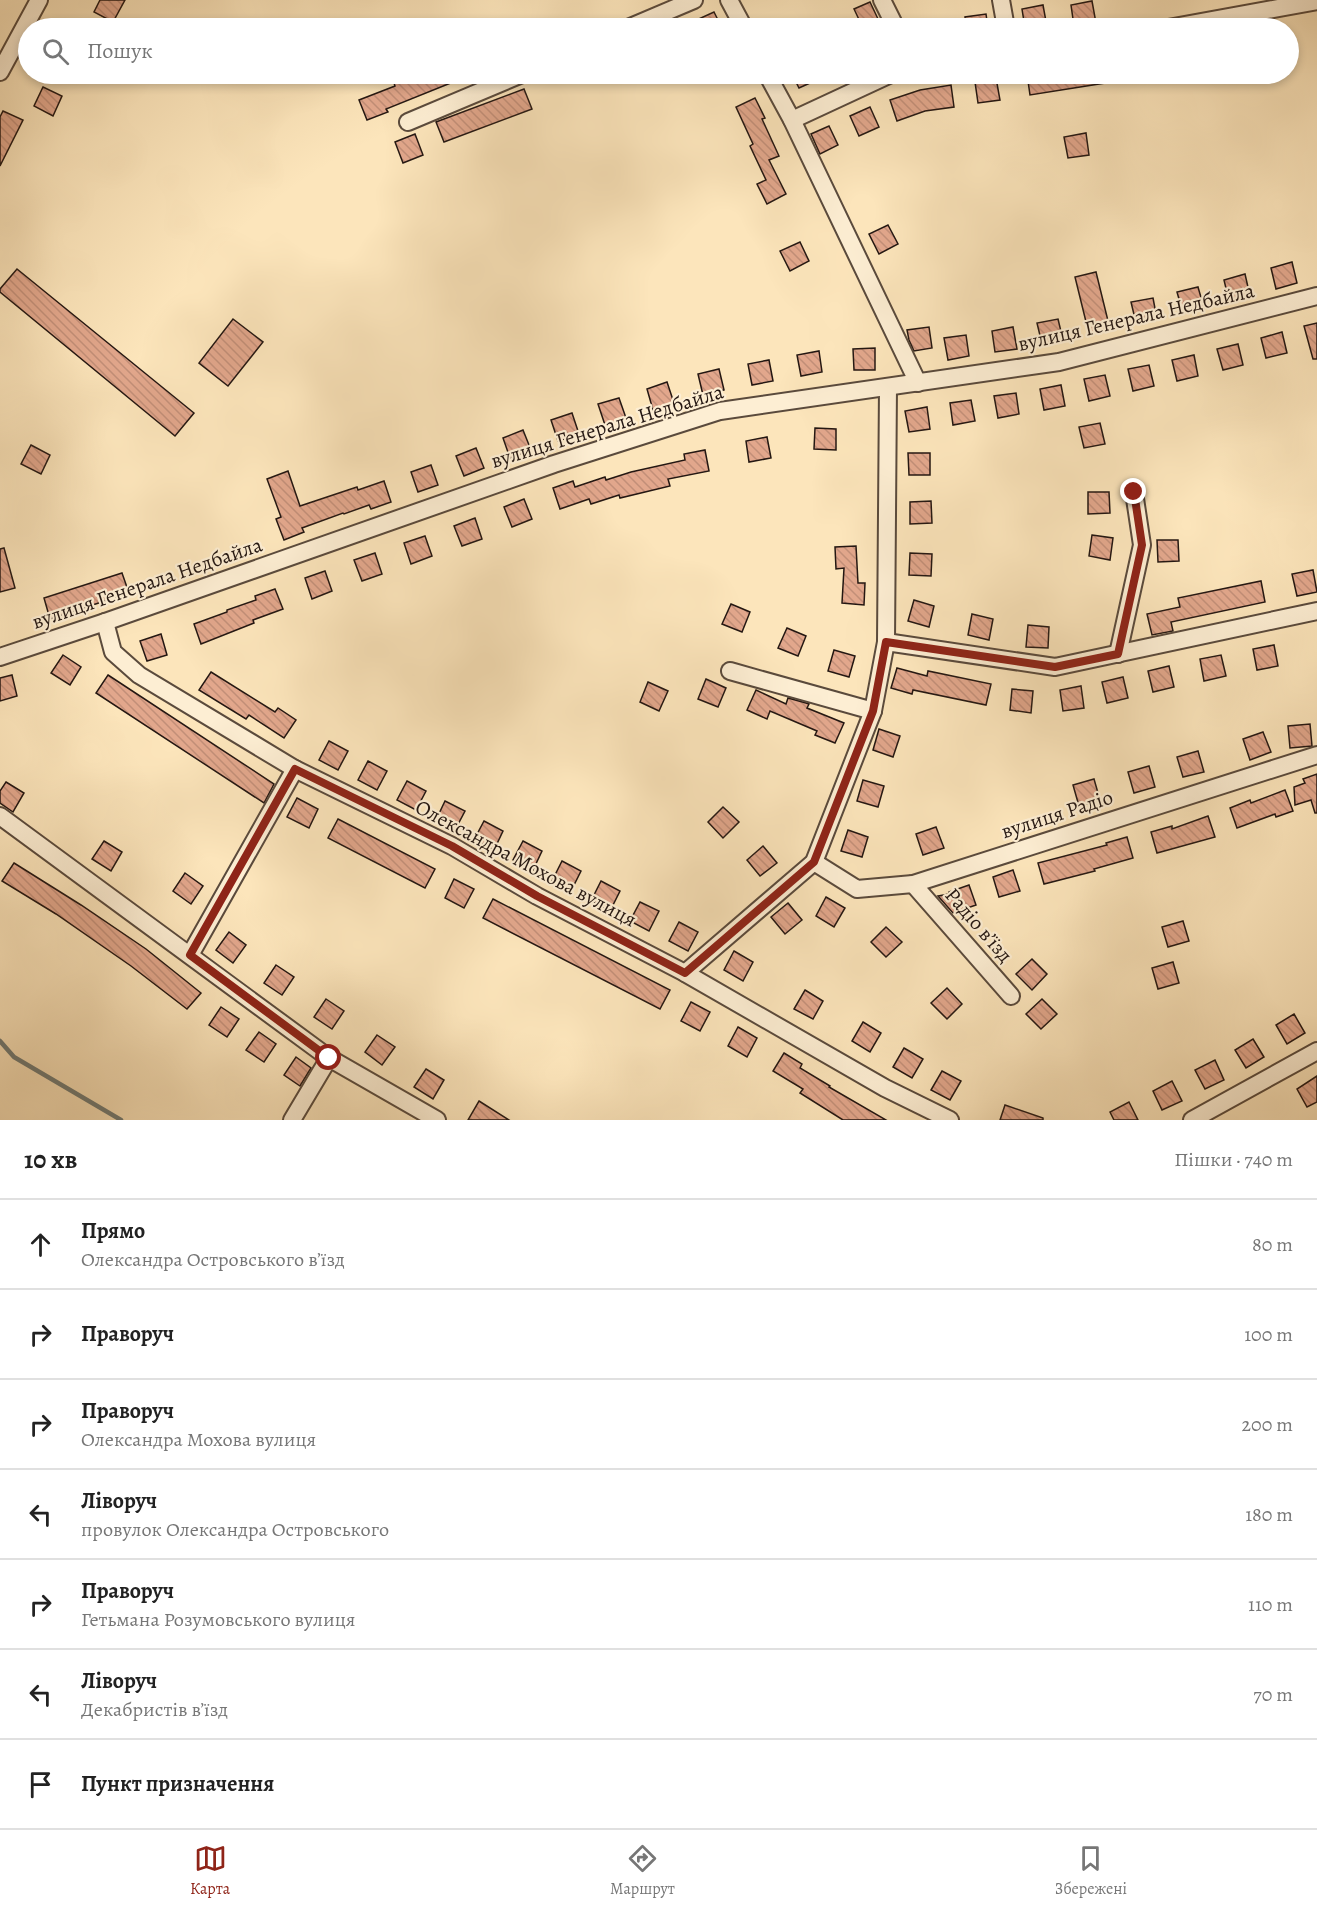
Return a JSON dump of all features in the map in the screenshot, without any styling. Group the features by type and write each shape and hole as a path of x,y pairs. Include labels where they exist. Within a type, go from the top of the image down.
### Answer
{"street":[{"path":"29,18 39,0"},
{"path":"652,18 694,0"},
{"path":"729,0 739,18"},
{"path":"882,0 891,18"},
{"path":"1001,0 1004,18"},
{"path":"1223,18 1317,1"},
{"path":"0,72 18,39"},
{"path":"408,122 498,84"},
{"path":"772,84 792,120 918,383"},
{"path":"792,120 869,84"},
{"name":"вулиця Генерала Недбайла","path":"0,657 554,464 720,411 1059,362 1317,296"},
{"path":"685,973 814,862 873,711 886,642 888,387"},
{"path":"1118,654 1142,545 1134,492"},
{"path":"886,642 1055,667 1317,611"},
{"name":"Олександра Мохова вулиця","path":"105,622 113,652 139,675 295,769 452,846 537,896 685,973 885,1088 950,1120"},
{"path":"730,671 873,711"},
{"name":"вулиця Радіо","path":"814,862 857,889 913,884 1317,755"},
{"path":"190,955 295,769"},
{"path":"0,816 329,1058 437,1120"},
{"name":"Радіо в’їзд","path":"913,884 1011,996"},
{"path":"1191,1120 1317,1051"},
{"path":"292,1120 329,1058"}],"building":[{"path":"100,0 125,0 115,18 105,18 94,12"},
{"path":"1092,1 1095,18 1073,18 1071,5"},
{"path":"870,2 878,18 858,18 854,9"},
{"path":"1043,5 1045,18 1023,18 1022,9"},
{"path":"714,12 717,18 701,18"},
{"path":"986,14 987,18 965,18"},
{"path":"394,84 448,84 386,109 388,112 367,120 359,100 395,86"},
{"path":"975,84 997,84 1000,100 978,103"},
{"path":"1028,84 1099,84 1030,95"},
{"path":"951,85 954,107 925,111 897,121 890,100 920,90"},
{"path":"43,87 62,96 53,116 34,106"},
{"path":"524,89 532,109 444,142 436,122"},
{"path":"755,98 779,156 769,160 786,194 767,204 757,184 766,180 750,146 753,144 736,107"},
{"path":"870,107 879,127 859,136 850,116"},
{"path":"3,111 23,120 0,166 0,117"},
{"path":"829,126 838,145 820,154 811,134"},
{"path":"1086,133 1089,155 1068,158 1064,137"},
{"path":"415,134 423,155 403,163 395,142"},
{"path":"888,225 898,244 879,254 869,234"},
{"path":"800,242 809,261 790,271 780,251"},
{"path":"1292,262 1297,283 1276,289 1271,268"},
{"path":"17,269 194,413 175,436 0,292"},
{"path":"1096,272 1110,329 1089,334 1075,277"},
{"path":"1245,274 1250,296 1229,301 1224,280"},
{"path":"1198,287 1204,308 1183,313 1177,292"},
{"path":"1153,298 1157,319 1136,323 1131,302"},
{"path":"233,319 263,342 228,386 199,363"},
{"path":"1058,319 1063,340 1042,344 1037,323"},
{"path":"1317,323 1317,359 1313,359 1304,326"},
{"path":"929,327 932,348 914,351 907,330"},
{"path":"1013,327 1017,349 995,352 992,331"},
{"path":"1282,332 1287,353 1266,358 1261,338"},
{"path":"966,335 969,356 948,360 944,338"},
{"path":"1238,344 1243,365 1223,370 1217,349"},
{"path":"875,348 875,370 854,370 853,349"},
{"path":"819,351 822,372 801,376 797,355"},
{"path":"1194,355 1198,376 1177,381 1172,360"},
{"path":"769,360 773,381 752,385 748,364"},
{"path":"1149,365 1154,386 1133,391 1128,369"},
{"path":"719,369 724,390 703,395 698,374"},
{"path":"1105,375 1110,396 1089,401 1084,379"},
{"path":"667,382 674,403 653,410 647,389"},
{"path":"1061,385 1065,406 1044,410 1040,389"},
{"path":"1016,393 1019,414 998,418 994,396"},
{"path":"619,398 626,418 605,425 598,404"},
{"path":"971,400 975,421 953,425 950,403"},
{"path":"927,407 930,429 909,432 905,411"},
{"path":"572,413 579,434 558,441 551,420"},
{"path":"1100,423 1105,444 1084,448 1079,427"},
{"path":"815,428 836,429 836,450 814,449"},
{"path":"523,430 531,450 510,458 503,438"},
{"path":"767,437 771,458 749,462 746,441"},
{"path":"31,445 50,455 41,474 21,464"},
{"path":"476,448 484,468 464,476 456,456"},
{"path":"705,450 709,471 668,479 670,486 620,498 619,495 591,504 589,499 560,509 553,488 573,481 575,487 605,477 606,480 685,460 684,454"},
{"path":"908,453 930,453 930,475 909,475"},
{"path":"431,465 438,485 418,492 411,472"},
{"path":"288,471 300,506 357,487 358,490 384,481 391,502 371,509 369,505 343,513 302,528 304,532 284,540 276,519 281,517 267,479"},
{"path":"1088,492 1109,492 1110,513 1088,514"},
{"path":"524,499 532,519 512,527 504,507"},
{"path":"931,501 932,523 910,524 910,502"},
{"path":"475,518 482,539 462,546 454,526"},
{"path":"1092,535 1113,538 1110,560 1089,556"},
{"path":"425,536 432,556 411,564 404,543"},
{"path":"1157,540 1178,540 1179,561 1158,562"},
{"path":"856,546 858,583 865,583 864,605 842,603 844,568 836,569 835,547"},
{"path":"4,548 15,588 0,592 0,549"},
{"path":"375,553 382,574 362,581 354,560"},
{"path":"910,553 932,554 931,576 909,575"},
{"path":"1313,570 1317,592 1297,596 1292,574"},
{"path":"325,571 332,591 312,599 305,578"},
{"path":"122,573 129,593 50,619 44,598"},
{"path":"1261,581 1265,602 1171,622 1173,631 1152,635 1147,614 1180,607 1178,598"},
{"path":"275,589 283,609 201,644 194,624 256,600 255,596"},
{"path":"914,600 934,606 929,627 908,621"},
{"path":"731,604 750,612 742,632 722,624"},
{"path":"972,614 993,619 989,640 968,635"},
{"path":"1028,625 1049,627 1048,648 1026,647"},
{"path":"787,628 806,636 798,656 778,648"},
{"path":"161,634 167,655 147,661 140,641"},
{"path":"1274,645 1278,666 1257,670 1253,649"},
{"path":"834,650 855,656 849,677 828,671"},
{"path":"63,655 81,667 70,685 51,673"},
{"path":"1221,655 1226,676 1204,681 1200,659"},
{"path":"1169,666 1174,687 1153,692 1148,671"},
{"path":"897,668 927,676 928,671 991,684 986,705 913,690 912,694 891,688"},
{"path":"211,672 275,712 278,708 296,720 284,738 249,715 246,719 199,690"},
{"path":"12,675 17,696 0,701 0,678"},
{"path":"108,675 274,784 264,803 96,693"},
{"path":"1123,677 1128,698 1107,703 1102,682"},
{"path":"706,679 726,688 718,707 698,699"},
{"path":"648,682 668,691 659,711 640,702"},
{"path":"1081,686 1084,708 1063,711 1060,690"},
{"path":"1012,689 1033,691 1031,713 1010,710"},
{"path":"756,690 786,704 788,698 809,704 807,708 844,723 835,743 815,735 817,731 770,711 767,719 747,710"},
{"path":"1310,724 1312,746 1290,748 1288,726"},
{"path":"879,729 900,736 893,757 873,750"},
{"path":"1263,732 1271,752 1250,760 1243,739"},
{"path":"329,741 348,751 338,770 319,760"},
{"path":"1198,751 1204,772 1183,777 1177,757"},
{"path":"368,761 387,771 377,790 358,780"},
{"path":"1149,766 1155,787 1134,793 1128,772"},
{"path":"1317,774 1317,813 1315,813 1311,800 1295,805 1294,787 1305,783 1303,779"},
{"path":"1094,779 1100,800 1079,806 1073,785"},
{"path":"863,780 884,786 878,807 857,801"},
{"path":"407,781 426,791 416,810 397,800"},
{"path":"6,782 24,793 13,812 0,803 0,791"},
{"path":"1285,790 1293,811 1276,817 1275,814 1237,828 1230,808"},
{"path":"297,798 318,809 309,828 287,817"},
{"path":"445,801 465,811 455,830 436,820"},
{"path":"723,807 739,822 723,838 708,822"},
{"path":"1208,816 1215,837 1157,853 1151,832 1172,826 1172,829"},
{"path":"338,819 435,869 425,888 328,838"},
{"path":"484,821 503,831 494,850 474,840"},
{"path":"936,827 944,848 923,855 916,834"},
{"path":"848,830 868,837 862,857 841,851"},
{"path":"1127,837 1133,858 1094,869 1095,871 1044,884 1038,863 1107,845 1106,843"},
{"path":"104,841 122,852 111,871 92,859"},
{"path":"523,841 542,851 533,870 513,860"},
{"path":"763,846 777,863 760,876 747,860"},
{"path":"562,861 581,871 571,891 552,881"},
{"path":"14,863 146,949 201,993 187,1009 131,966 56,914 2,881"},
{"path":"1013,870 1020,891 999,897 993,877"},
{"path":"185,873 203,886 191,904 173,891"},
{"path":"454,879 474,889 464,908 445,898"},
{"path":"601,881 620,891 610,911 591,901"},
{"path":"969,885 976,905 953,913 938,896 949,894 949,892"},
{"path":"826,897 845,908 834,927 816,916"},
{"path":"493,899 670,990 660,1009 483,918"},
{"path":"640,902 659,911 649,931 630,921"},
{"path":"788,903 802,920 785,934 771,917"},
{"path":"1183,921 1189,941 1168,947 1162,927"},
{"path":"679,922 698,932 688,951 669,941"},
{"path":"886,927 902,942 886,957 871,942"},
{"path":"229,932 246,945 233,963 216,950"},
{"path":"734,951 753,962 743,981 724,970"},
{"path":"1032,959 1047,974 1032,990 1016,974"},
{"path":"1173,962 1179,983 1158,989 1152,968"},
{"path":"276,965 294,977 282,995 264,983"},
{"path":"947,988 962,1004 947,1019 931,1003"},
{"path":"805,990 823,1001 813,1019 794,1009"},
{"path":"326,999 344,1011 332,1029 314,1017"},
{"path":"1042,999 1057,1014 1041,1029 1026,1014"},
{"path":"691,1002 710,1012 700,1031 681,1021"},
{"path":"221,1007 239,1019 227,1037 209,1025"},
{"path":"1294,1014 1305,1033 1287,1044 1276,1025"},
{"path":"863,1022 881,1033 870,1052 852,1041"},
{"path":"738,1027 757,1038 747,1057 728,1046"},
{"path":"259,1032 276,1044 264,1062 246,1050"},
{"path":"377,1035 395,1047 382,1065 365,1052"},
{"path":"1253,1039 1264,1057 1246,1068 1235,1050"},
{"path":"904,1048 923,1059 912,1078 893,1067"},
{"path":"784,1053 802,1064 800,1068 886,1120 843,1120 800,1093 803,1089 773,1071"},
{"path":"296,1057 311,1068 300,1086 284,1075"},
{"path":"1215,1060 1224,1080 1205,1089 1195,1070"},
{"path":"426,1069 444,1080 433,1099 414,1087"},
{"path":"942,1071 961,1081 950,1100 931,1090"},
{"path":"1317,1076 1317,1102 1307,1107 1297,1089"},
{"path":"1172,1081 1182,1101 1162,1110 1153,1091"},
{"path":"479,1101 509,1120 468,1120"},
{"path":"1129,1102 1138,1120 1114,1120 1110,1112"},
{"path":"1005,1105 1043,1118 1043,1120 1000,1120"}],"waterway":[{"path":"0,1041 14,1057 121,1120"}],"route":[{"path":"329,1058 190,955 295,769 452,846 537,896 685,973 814,862 873,711 886,642 1055,667 1118,654 1142,545 1134,492"}]}
